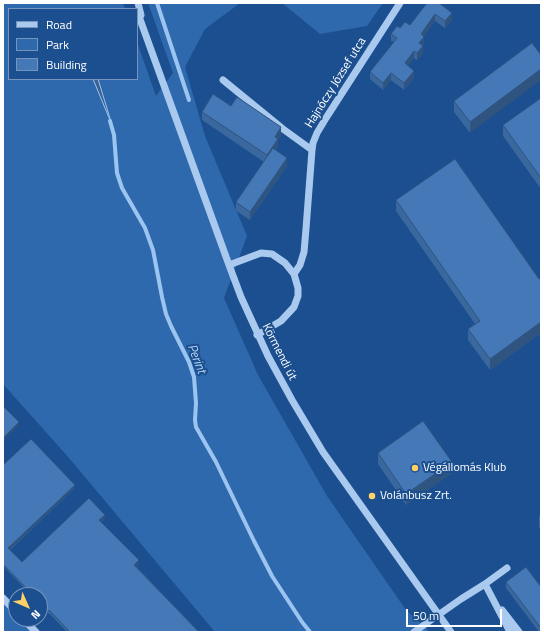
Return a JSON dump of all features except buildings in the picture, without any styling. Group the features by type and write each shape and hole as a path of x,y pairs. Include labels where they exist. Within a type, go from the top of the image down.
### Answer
{"street":[{"name":"Körmendi út","path":"138,3 151,49"},
{"name":"Hajnóczy József utca","path":"294,274 300,265 304,252 313,143 326,118 400,3"},
{"name":"Körmendi út","path":"138,13 229,265 257,335 279,378 323,452 451,632"},
{"path":"223,80 312,150"},
{"path":"229,265 261,253 272,254 285,263 294,274 298,288 298,296 294,307 281,321 257,335"},
{"path":"414,632 507,568"},
{"path":"485,584 510,632"},
{"path":"491,596 519,632"}],"green space":[{"path":"3,3 123,3 125,8 8,8 8,80 138,80 138,45 156,96 173,73 148,3 240,3 205,29 185,67 205,136 247,236 224,298 258,375 327,496 406,610 430,632 215,632 69,458 3,384"},
{"path":"282,3 383,3 367,26 320,34"},
{"path":"3,601 8,606 8,627 31,627 36,632 3,632"}],"shaded area":[{"path":"93,80 98,80 112,125"}],"waterway":[{"path":"157,3 189,100"},
{"name":"Perint","path":"110,121 114,135 117,173 122,188 145,228 153,250 166,314 189,362 194,377 196,427 216,462 272,576 310,632"}],"place":[{"name":"Végállomás Klub","path":"415,468"},
{"name":"Volánbusz Zrt.","path":"372,496"}]}
